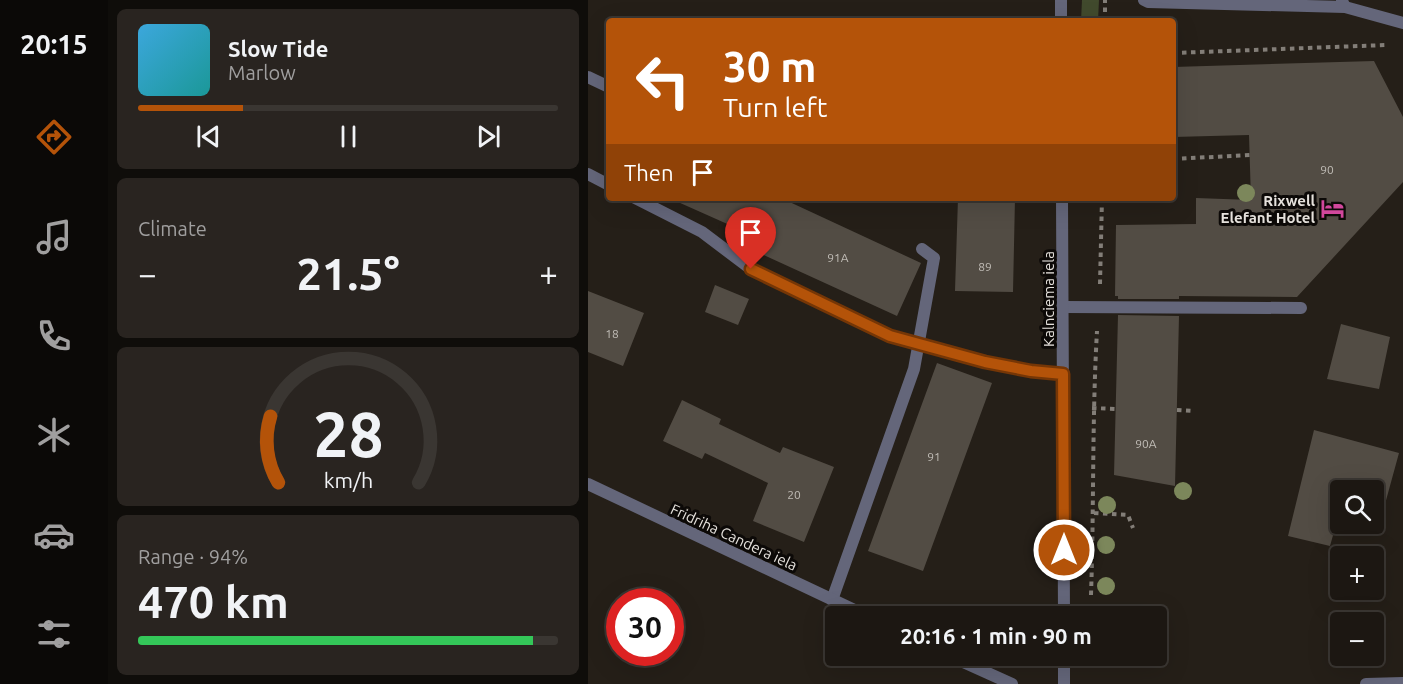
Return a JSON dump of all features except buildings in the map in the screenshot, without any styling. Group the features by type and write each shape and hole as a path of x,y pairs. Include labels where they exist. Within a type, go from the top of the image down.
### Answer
{"street":[{"path":"1061,0 1061,18"},
{"path":"1144,0 1148,2 1343,4 1403,23"},
{"path":"588,77 606,86"},
{"path":"588,174 606,183"},
{"path":"641,201 702,232 760,274 890,336 985,362 1031,371 1063,374"},
{"name":"Kalnciema iela","path":"1062,201 1064,606"},
{"path":"832,600 911,378 934,258 922,249"},
{"path":"1063,307 1301,308"},
{"name":"Fridriha Candera iela","path":"588,484 845,606"},
{"path":"972,666 1012,684"},
{"path":"1064,666 1064,684"},
{"path":"1366,684 1403,683"}],"path":[{"path":"1105,0 1105,18"},
{"path":"1176,53 1392,45"},
{"path":"1176,159 1250,155"},
{"path":"1091,595 1094,513 1092,408 1100,306 1102,201"},
{"path":"1092,408 1116,409"},
{"path":"1177,410 1194,411"},
{"path":"1094,513 1128,514 1133,528"}],"green space":[{"path":"1082,0 1099,0 1098,18 1081,18"}],"place":[{"name":"Rixwell Elefant Hotel","path":"1333,209"}],"route":[{"path":"751,269 890,336 985,362 1031,371 1063,374 1064,550"}]}
